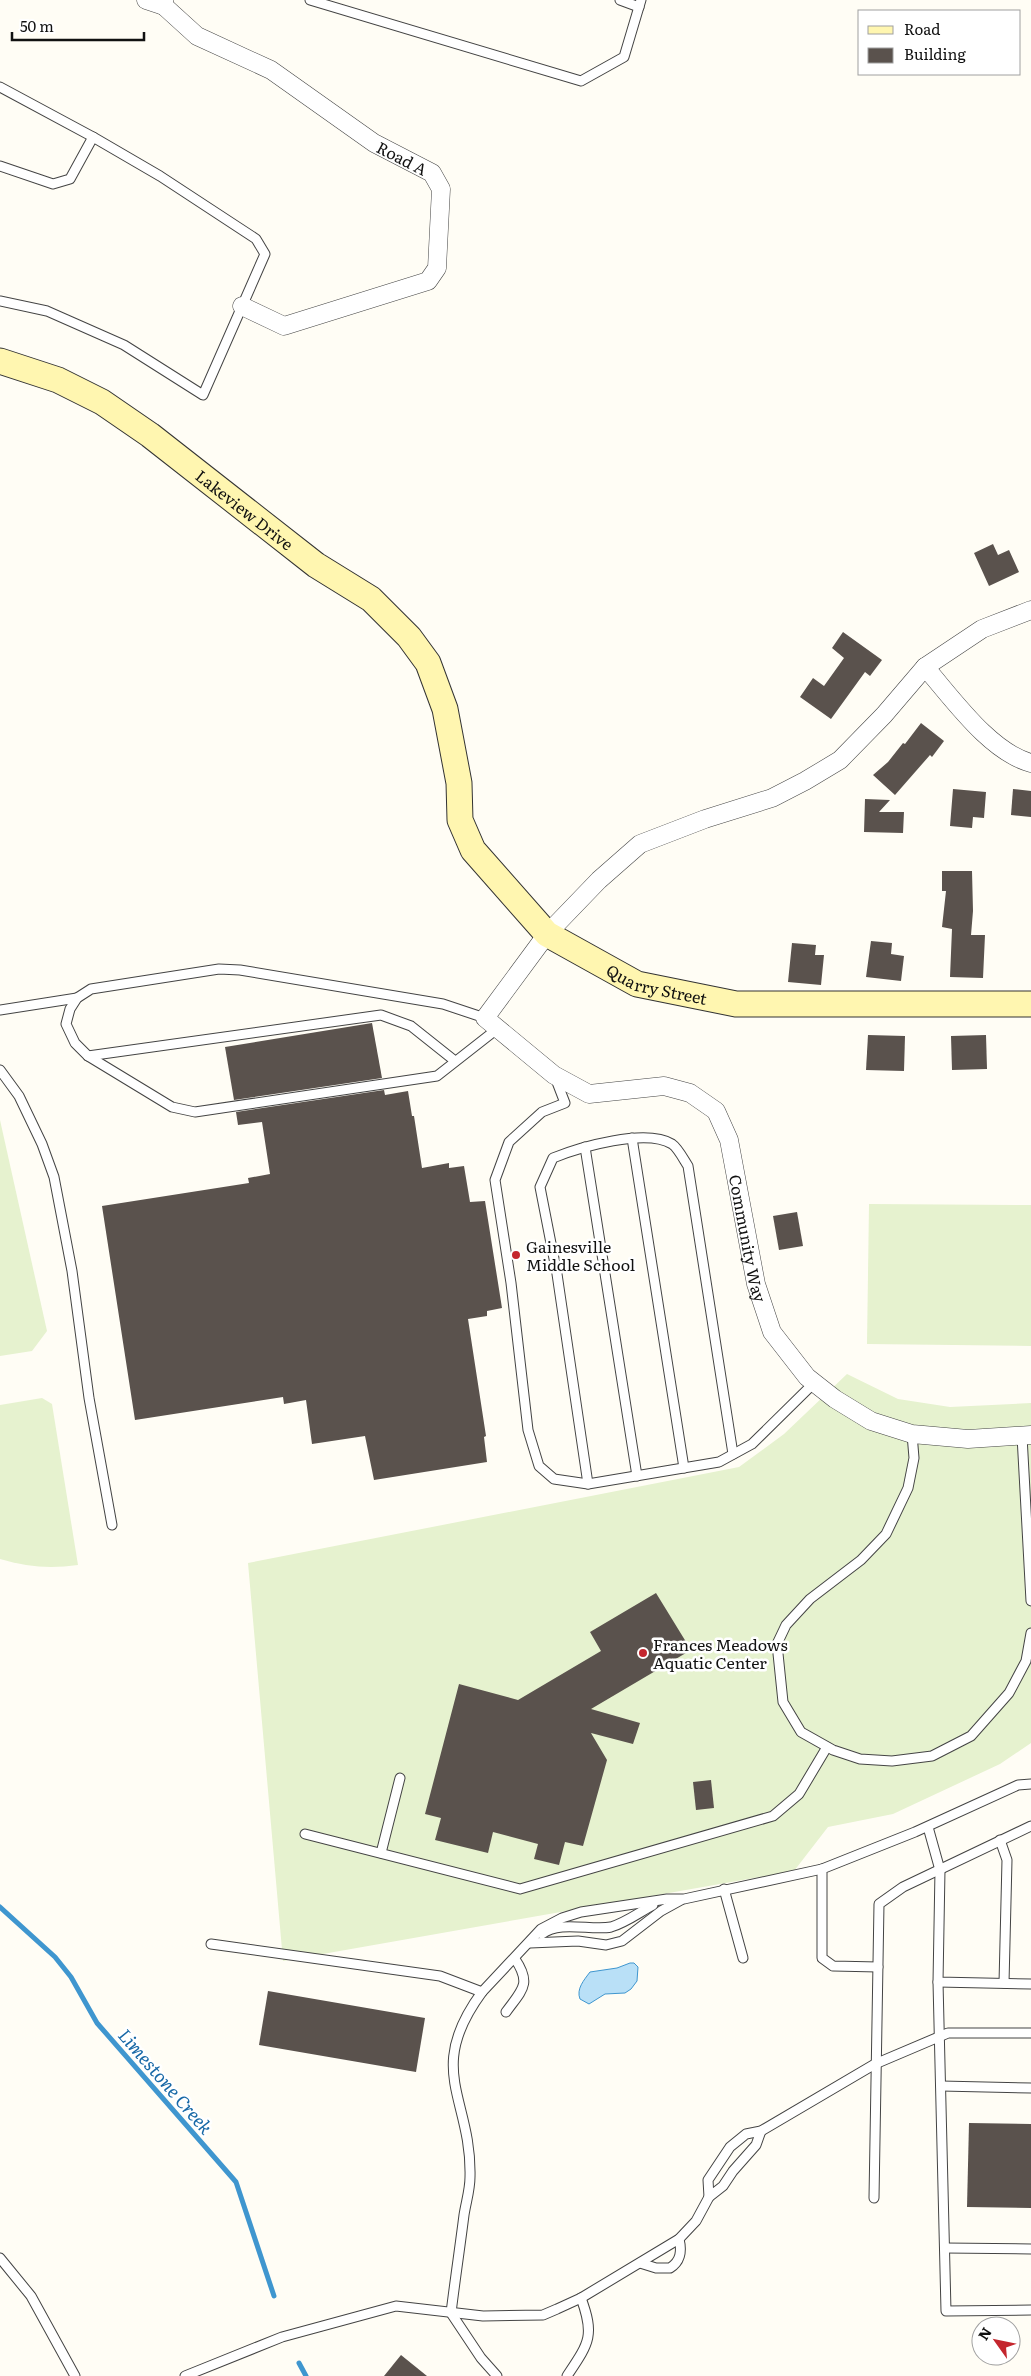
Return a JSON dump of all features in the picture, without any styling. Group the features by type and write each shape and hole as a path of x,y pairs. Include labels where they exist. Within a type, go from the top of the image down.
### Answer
{"street":[{"name":"Road A","path":"146,0 164,3 197,36 270,70 374,143 432,173 441,189 438,268 428,281 284,326 242,306"},
{"name":"Lakeview Drive","path":"0,360 58,380 102,402 150,435 316,565 370,599 409,637 428,663 445,709"},
{"path":"491,1023 547,934 599,880 640,844 705,819 772,798 805,781 840,760 884,715 925,667 982,629 1031,610"},
{"path":"925,667 994,743 1016,757 1031,763"},
{"name":"Quarry Street","path":"445,709 459,783 460,820 472,850 547,934 638,984 736,1004 1031,1004"},
{"name":"Community Way","path":"491,1023 554,1075 589,1094 664,1086 690,1093 716,1111 729,1140 756,1284 772,1332 806,1377 835,1399 871,1421 912,1434 968,1439 1026,1435"}],"lane":[{"path":"310,0 582,80 624,57 640,4 620,0"},
{"path":"0,86 93,136 160,176 256,239 265,254 203,395 124,345 47,311 0,301"},
{"path":"0,166 53,184 70,179 93,136"},
{"path":"219,969 240,970 443,1004 491,1023 455,1061 437,1076 195,1112 172,1107 88,1056 75,1043 66,1024 70,1009 77,998 91,988 219,969"},
{"path":"0,1010 77,998"},
{"path":"88,1056 381,1015 411,1026 455,1061"},
{"path":"0,1070 19,1096 42,1144 54,1177 73,1280 89,1398 112,1526"},
{"path":"554,1075 565,1103 542,1112 509,1142 495,1180 511,1283 530,1439 539,1466 554,1479 588,1484 719,1462 752,1444 814,1382"},
{"path":"588,1484 557,1274 540,1187 553,1158 585,1147 644,1136 673,1144 688,1166 733,1454"},
{"path":"632,1138 684,1468"},
{"path":"585,1147 637,1476"},
{"path":"912,1434 914,1458 908,1488 886,1534 861,1560 810,1599 786,1625 776,1644 783,1702 801,1732 827,1747 860,1759 892,1762 932,1756 971,1736 1009,1693 1026,1661 1031,1633"},
{"path":"1026,1435 1031,1601"},
{"path":"306,1834 520,1889 773,1816 799,1794 827,1747"},
{"path":"381,1853 400,1778"},
{"path":"497,2376 481,2358 451,2313 470,2180 468,2140 453,2080 452,2056 461,2026 482,1992 542,1929 562,1918 581,1912 662,1900 684,1899 822,1869 928,1827 1018,1785 1031,1784"},
{"path":"874,2198 879,1904 903,1886 1031,1826"},
{"path":"928,1827 940,1870 938,1982 946,2311 1031,2310"},
{"path":"1000,1840 1008,1860 1004,1983"},
{"path":"822,1869 822,1958 833,1966 878,1967"},
{"path":"724,1889 743,1958"},
{"path":"530,1943 578,1941 606,1945 622,1941 661,1911 684,1899"},
{"path":"530,1943 546,1931 611,1926 662,1900"},
{"path":"211,1944 440,1976 482,1992"},
{"path":"506,2012 518,1996 524,1980 524,1972 515,1959"},
{"path":"938,1982 1031,1984"},
{"path":"709,2197 708,2180 730,2146 746,2134 761,2131 875,2064 948,2033 1031,2033"},
{"path":"941,2086 1031,2088"},
{"path":"185,2376 282,2337 396,2306 483,2316 542,2315 581,2298 679,2239 696,2222 709,2197 723,2186 733,2170 756,2146 761,2131"},
{"path":"640,2263 656,2268 670,2268 680,2258 679,2239"},
{"path":"945,2248 1031,2249"},
{"path":"0,2258 31,2296 75,2376"},
{"path":"567,2376 589,2337 589,2321 581,2298"}],"green space":[{"path":"0,1120 47,1331 32,1351 0,1356"},
{"path":"869,1204 1031,1205 1031,1346 867,1344"},
{"name":"Frances Meadows Aquatic Center","path":"847,1374 898,1399 950,1407 1031,1403 1031,1743 1000,1764 893,1814 828,1827 794,1871 283,1961 248,1563 739,1467 784,1434"},
{"path":"42,1398 52,1404 78,1565 39,1566 0,1559 0,1405"}],"water":[{"path":"634,1963 638,1967 637,1981 631,1989 625,1993 605,1994 589,2004 580,1999 580,1988 590,1972 617,1968"}],"building":[{"path":"993,544 998,555 1009,550 1019,572 989,586 974,553"},
{"path":"843,632 882,660 870,676 865,672 831,719 800,697 813,678 824,686 844,658 832,648"},
{"path":"921,723 944,741 932,757 930,755 895,795 873,775 888,762 903,743 905,744"},
{"path":"953,789 986,792 984,818 973,817 972,828 950,826"},
{"path":"1013,789 1031,791 1031,817 1011,815"},
{"path":"865,799 890,800 879,812 904,812 903,833 864,832"},
{"path":"942,871 972,871 973,911 971,935 985,935 983,978 950,977 952,929 942,927 946,891 942,891"},
{"path":"871,941 892,943 891,954 904,956 901,981 866,977"},
{"path":"792,943 816,945 815,955 824,955 821,985 788,982"},
{"path":"372,1023 382,1078 234,1100 225,1047"},
{"path":"868,1035 905,1036 904,1071 866,1070"},
{"path":"986,1035 987,1069 952,1070 951,1036"},
{"name":"Gainesville Middle School","path":"384,1090 385,1095 408,1091 422,1168 449,1163 449,1168 464,1166 470,1202 485,1201 502,1308 487,1311 487,1316 468,1319 486,1436 484,1437 487,1462 374,1480 365,1436 312,1444 306,1400 284,1404 283,1397 135,1420 102,1206 249,1183 248,1178 270,1174 262,1122 238,1125 236,1112"},
{"path":"797,1212 803,1246 779,1250 773,1216"},
{"name":"Frances Meadows Aquatic Center","path":"656,1593 691,1650 591,1709 640,1723 633,1744 591,1733 607,1760 583,1846 565,1842 559,1865 534,1859 538,1844 493,1832 488,1853 435,1840 441,1818 425,1814 459,1684 518,1700 601,1651 590,1632"},
{"path":"711,1780 714,1808 696,1810 693,1782"},
{"path":"268,1991 425,2018 416,2072 259,2045"},
{"path":"969,2123 1031,2124 1031,2208 967,2207"},
{"path":"401,2355 427,2376 384,2376"}],"waterway":[{"name":"Limestone Creek","path":"0,1907 55,1957 71,1977 97,2023 236,2182 274,2296"},
{"name":"Limestone Creek","path":"299,2363 306,2376"}],"place":[{"name":"Gainesville Middle School","path":"516,1255"},
{"name":"Frances Meadows Aquatic Center","path":"643,1653"}]}
